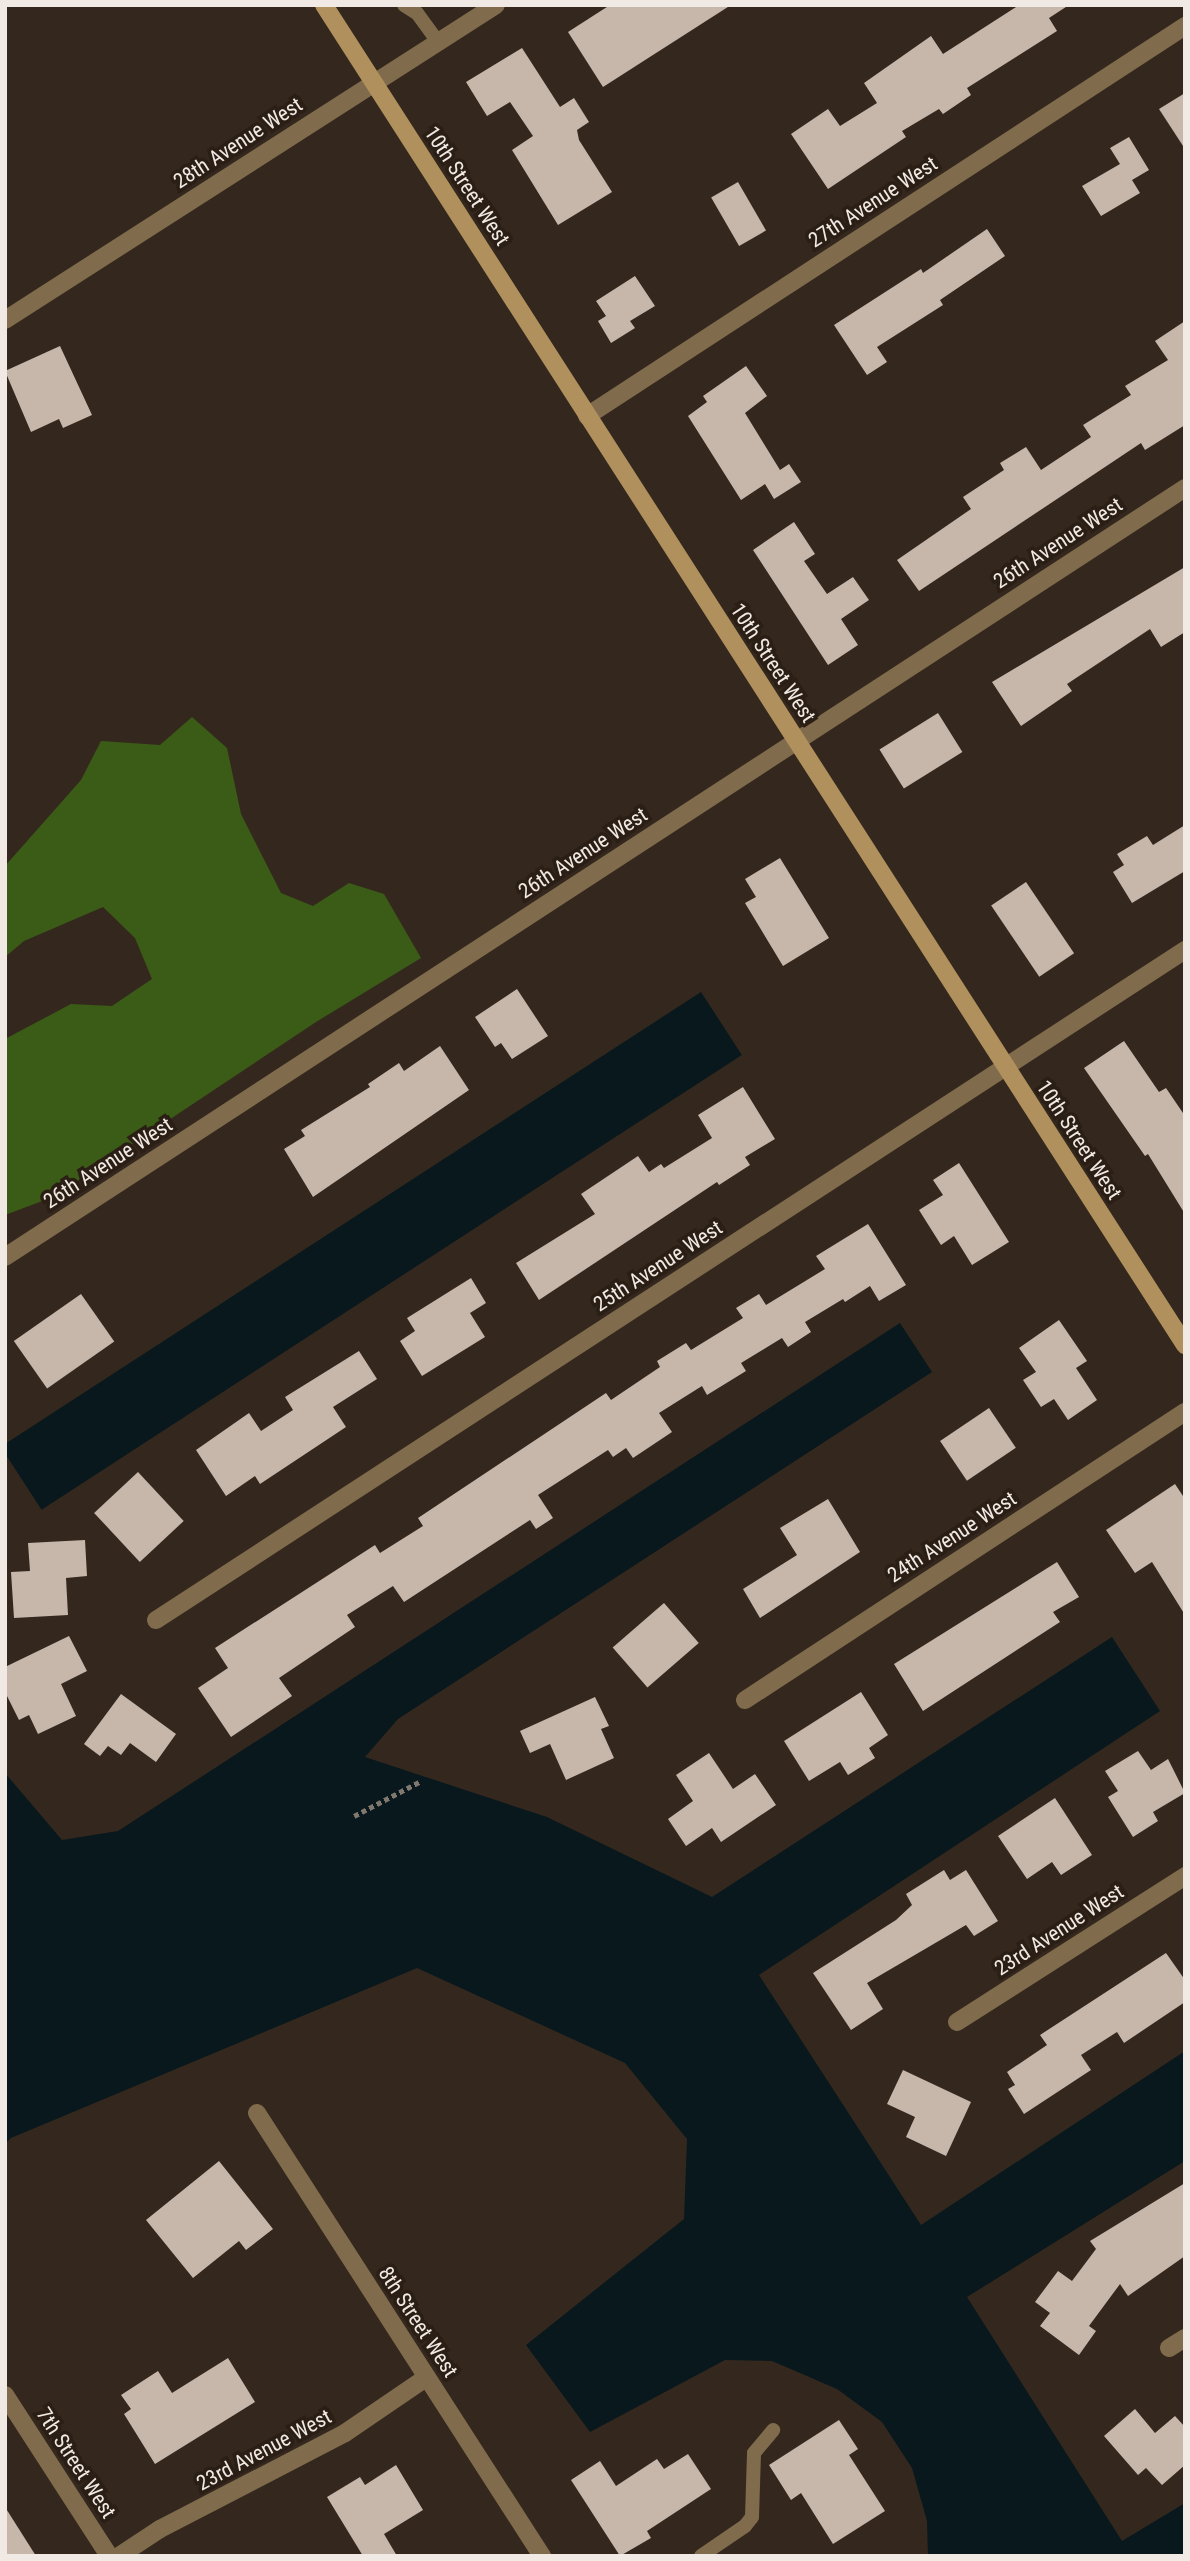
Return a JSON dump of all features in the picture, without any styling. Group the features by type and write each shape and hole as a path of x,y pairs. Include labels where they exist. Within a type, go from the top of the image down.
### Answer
{"street":[{"name":"10th Street West","path":"324,5 1185,1345"},
{"name":"28th Avenue West","path":"5,320 496,5"},
{"name":"27th Avenue West","path":"587,416 1185,26"},
{"name":"26th Avenue West","path":"5,1256 1185,488"},
{"name":"25th Avenue West","path":"156,1620 1185,950"},
{"name":"24th Avenue West","path":"745,1700 1185,1412"},
{"name":"23rd Avenue West","path":"957,2022 1185,1876"},
{"name":"8th Street West","path":"257,2113 542,2556"},
{"path":"1168,2348 1185,2338"},
{"name":"23rd Avenue West","path":"119,2556 160,2529 357,2426 426,2377"},
{"name":"7th Street West","path":"5,2395 109,2556"}],"lane":[{"path":"404,5 417,13 438,42"},
{"path":"701,2556 738,2532 752,2517 754,2453 774,2430"}],"path":[{"path":"354,1816 421,1781"}],"green space":[{"path":"192,717 227,748 241,814 281,893 313,906 349,883 384,894 421,958 316,1022 53,1197 5,1215 5,1039 71,1004 112,1006 152,979 135,938 103,907 24,941 5,957 5,866 81,780 101,741 160,745"}],"shaded area":[{"path":"701,992 742,1055 42,1510 5,1453 5,1444"},
{"path":"900,1323 932,1372 398,1719 365,1757 547,1817 712,1897 1112,1637 1160,1711 759,1975 921,2225 1185,2051 1185,2161 967,2297 1122,2541 1185,2503 1185,2556 928,2556 927,2521 912,2468 882,2422 837,2389 772,2361 725,2360 590,2432 526,2345 684,2219 687,2139 625,2063 417,1968 11,2138 5,2144 5,1773 62,1840 118,1831"}],"building":[{"path":"610,5 731,5 603,87 568,32"},
{"path":"1019,5 1069,5 1049,18 1057,31 967,88 971,95 943,114 939,109 902,131 906,137 828,189 791,134 828,109 840,126 877,103 864,83 931,36 943,54"},
{"path":"522,48 560,107 574,98 589,122 577,130 579,140 612,192 558,225 512,150 533,136 510,102 487,116 466,82"},
{"path":"1185,93 1185,149 1159,109"},
{"path":"1129,137 1149,170 1132,180 1140,193 1101,216 1082,186 1120,164 1110,148"},
{"path":"738,182 766,230 739,246 711,198"},
{"path":"987,229 1005,256 940,300 943,305 877,347 887,362 867,375 834,325 921,269 923,273"},
{"path":"635,276 655,306 630,321 635,328 611,343 598,321 606,316 596,301"},
{"path":"1185,321 1185,425 1145,450 1141,443 919,591 897,560 971,509 963,497 1004,470 1000,463 1026,447 1041,470 1091,437 1083,425 1131,395 1125,386 1168,360 1155,341"},
{"path":"60,346 92,415 63,428 59,419 31,432 5,371"},
{"path":"746,366 767,396 745,413 780,470 789,464 801,482 774,499 765,484 741,500 688,416 707,402 703,396"},
{"path":"794,522 815,554 804,561 827,594 853,577 869,600 841,619 858,645 828,665 753,550"},
{"path":"1185,567 1185,632 1161,647 1150,629 1067,684 1072,691 1021,726 992,682"},
{"path":"938,713 962,752 904,789 879,750"},
{"path":"1185,825 1185,871 1132,903 1113,872 1124,865 1117,854 1147,836 1153,845"},
{"path":"780,858 829,938 783,966 745,903 756,897 745,879"},
{"path":"1026,882 1074,953 1039,977 991,905"},
{"path":"517,989 548,1036 512,1059 501,1043 495,1047 475,1017"},
{"path":"1124,1041 1159,1092 1166,1088 1185,1116 1185,1214 1148,1154 1145,1156 1084,1068"},
{"path":"440,1046 469,1090 313,1197 284,1149 305,1136 301,1130 370,1087 368,1084 399,1063 404,1071"},
{"path":"743,1087 775,1139 745,1157 750,1165 719,1185 717,1182 539,1300 516,1263 595,1214 581,1194 638,1156 649,1172 661,1164 664,1168 712,1138 698,1115"},
{"path":"959,1163 1009,1242 972,1265 954,1236 941,1245 919,1210 943,1195 933,1180"},
{"path":"868,1224 906,1285 879,1301 870,1286 845,1302 843,1299 805,1322 811,1332 788,1347 782,1338 741,1363 746,1371 707,1395 702,1386 659,1413 672,1432 633,1458 626,1448 613,1457 608,1450 538,1495 553,1518 536,1529 530,1520 404,1602 393,1586 347,1615 355,1627 279,1678 292,1696 231,1737 198,1688 228,1668 215,1648 375,1545 380,1553 423,1526 418,1518 606,1393 611,1400 660,1367 657,1361 686,1343 691,1350 743,1318 736,1308 759,1294 766,1305 825,1269 816,1256"},
{"path":"471,1278 486,1303 470,1313 485,1337 422,1376 400,1341 415,1331 407,1318"},
{"path":"81,1294 114,1342 47,1389 14,1341"},
{"path":"1059,1320 1087,1361 1076,1368 1097,1400 1068,1420 1054,1399 1041,1407 1023,1380 1036,1372 1019,1348"},
{"path":"359,1351 377,1379 333,1407 346,1427 260,1484 255,1476 226,1496 196,1450 249,1413 261,1431 293,1410 285,1397"},
{"path":"989,1408 1016,1448 967,1481 940,1441"},
{"path":"138,1472 184,1521 140,1562 94,1513"},
{"path":"1175,1484 1185,1499 1185,1615 1152,1562 1135,1573 1106,1530"},
{"path":"828,1499 860,1552 760,1618 743,1589 797,1555 780,1528"},
{"path":"85,1540 87,1576 66,1578 68,1615 14,1618 11,1572 30,1571 28,1543"},
{"path":"1057,1562 1079,1597 1053,1612 1060,1622 923,1711 894,1664"},
{"path":"664,1603 699,1643 647,1688 613,1648"},
{"path":"69,1636 87,1671 61,1684 76,1716 38,1734 29,1715 19,1720 5,1692 5,1667"},
{"path":"861,1692 888,1735 869,1748 875,1758 848,1775 840,1762 809,1781 784,1741"},
{"path":"121,1694 176,1734 156,1762 130,1743 121,1755 108,1746 100,1756 84,1744"},
{"path":"595,1697 609,1726 601,1729 614,1758 566,1780 550,1744 530,1753 520,1731"},
{"path":"1138,1751 1151,1770 1168,1759 1185,1793 1153,1812 1158,1821 1133,1837 1108,1797 1118,1791 1105,1771"},
{"path":"709,1753 733,1789 755,1774 776,1805 721,1842 712,1828 686,1846 668,1819 693,1801 676,1775"},
{"path":"1055,1798 1092,1855 1061,1875 1052,1862 1027,1879 998,1836"},
{"path":"944,1870 950,1880 966,1870 998,1921 974,1936 966,1925 867,1983 883,2009 851,2030 813,1973 896,1920 912,1905 906,1894"},
{"path":"1166,1953 1185,1980 1185,2002 1124,2043 1117,2032 1081,2055 1091,2070 1024,2114 1008,2089 1015,2085 1007,2072 1047,2045 1040,2035"},
{"path":"903,2070 971,2102 946,2156 906,2137 915,2117 887,2104"},
{"path":"219,2161 273,2229 246,2250 239,2241 193,2278 146,2220"},
{"path":"1185,2183 1185,2256 1128,2296 1120,2284 1089,2326 1096,2331 1079,2355 1040,2326 1050,2313 1035,2302 1058,2271 1072,2281 1096,2249 1090,2241"},
{"path":"228,2358 255,2402 155,2464 124,2414 131,2409 121,2395 158,2371 172,2393"},
{"path":"1135,2409 1155,2433 1175,2416 1185,2427 1185,2465 1162,2485 1146,2468 1138,2475 1104,2436"},
{"path":"839,2420 858,2449 849,2455 885,2511 833,2544 801,2493 791,2500 769,2465"},
{"path":"688,2454 711,2489 647,2531 651,2538 620,2556 571,2480 600,2461 616,2486 657,2459 664,2469"},
{"path":"396,2465 423,2510 384,2534 397,2556 363,2556 327,2497 360,2477 365,2485"},
{"path":"5,2507 36,2556 5,2556"}]}
